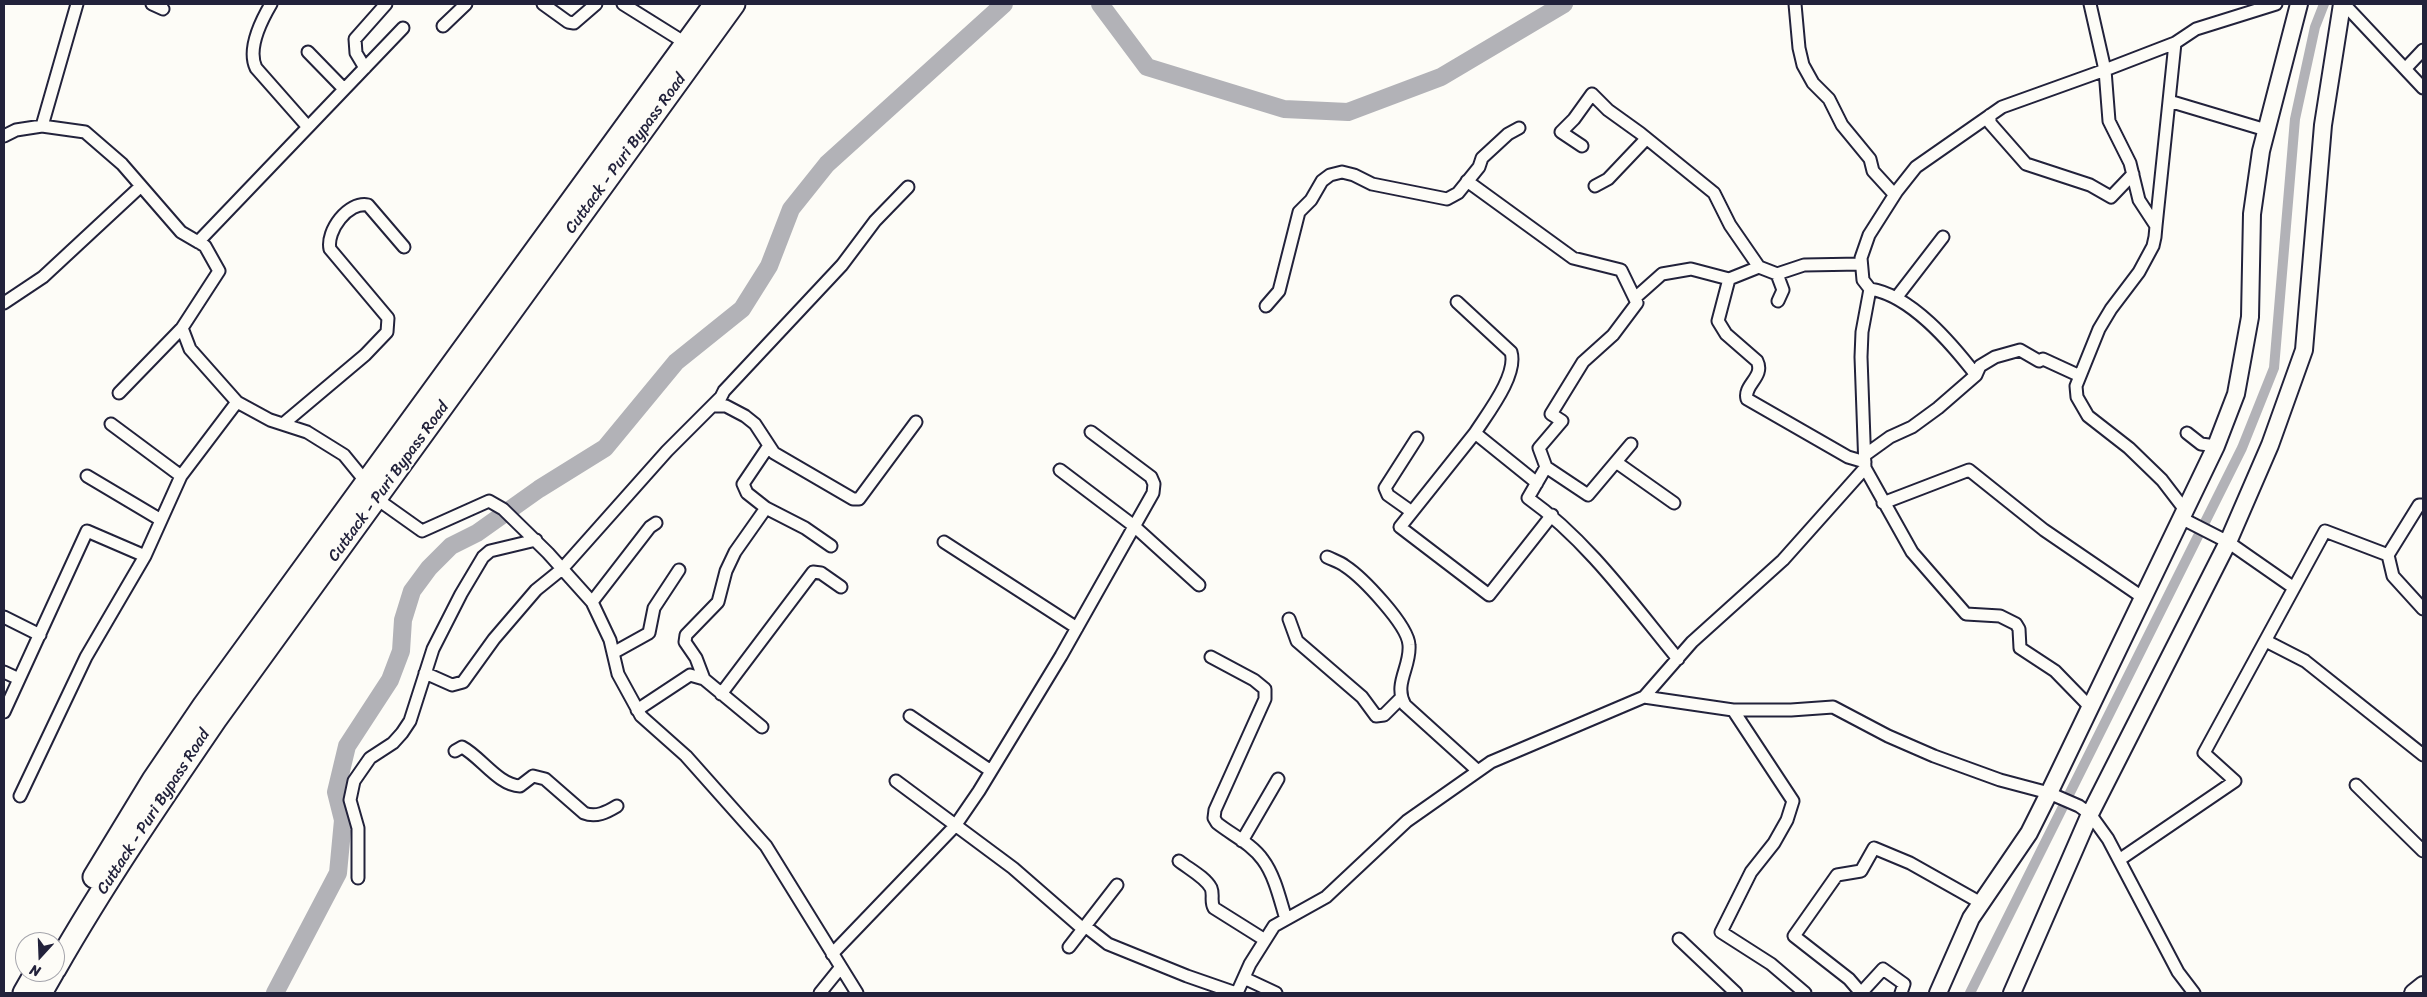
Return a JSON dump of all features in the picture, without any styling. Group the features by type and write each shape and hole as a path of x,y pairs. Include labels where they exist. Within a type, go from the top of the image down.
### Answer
{"highway":[{"name":"Cuttack - Puri Bypass Road","path":"65,952 138,834 372,490 715,4"},
{"name":"Cuttack - Puri Bypass Road","path":"60,932 153,780 204,705 372,490 734,4"},
{"path":"24,993 30,982"},
{"name":"Cuttack - Puri Bypass Road","path":"41,993 47,982"}],"street":[{"path":"42,126 77,4"},
{"path":"152,4 163,9"},
{"path":"271,4 256,38 252,60 256,68 308,126"},
{"path":"365,68 356,53 355,39 386,4"},
{"path":"443,26 466,4"},
{"path":"543,4 568,22 574,23 596,4"},
{"path":"623,4 687,44"},
{"path":"1795,4 1803,65 1812,83 1829,99 1842,125 1870,159 1873,171 1894,194"},
{"path":"2090,4 2106,70 2109,121 2130,163 2139,200 2156,226"},
{"path":"1976,375 1951,343 1896,298 1884,291 1870,289 1863,280 1861,258 1869,235 1894,194 1916,167 2002,107 2175,43 2196,29 2276,4"},
{"path":"1938,993 1970,918 2054,795 2091,708 2142,597 2216,446 2236,394 2250,317 2252,214 2266,130 2299,4"},
{"path":"2343,4 2423,88"},
{"path":"2012,993 2084,810 2228,542 2270,445 2304,350 2323,125 2343,4"},
{"path":"198,242 403,28"},
{"path":"2175,43 2153,246 2139,272 2111,309 2099,329 2076,386 2078,397 2088,416 2136,454 2162,480 2183,514 2199,527 2228,542 2294,588"},
{"path":"2406,68 2423,50"},
{"path":"308,52 344,89"},
{"path":"1582,146 1561,132 1574,119 1592,94 1608,110 1714,193 1730,225 1759,268 1777,274 1804,265 1862,264"},
{"path":"2169,102 2266,130"},
{"path":"1990,115 1990,123 2026,164 2090,186 2111,197 2132,174"},
{"path":"4,136 16,130 42,126 85,132 122,164 182,232 205,246 219,271 182,328 119,393"},
{"path":"1266,306 1279,290 1300,212 1311,200 1322,181 1330,175 1342,172 1354,175 1372,184 1447,199 1458,193 1479,167 1482,158 1508,134 1519,128"},
{"path":"1595,186 1608,179 1646,139"},
{"path":"1467,181 1573,258 1621,270 1637,303 1613,335 1583,362 1551,414 1562,421 1539,448 1546,467 1588,495 1631,444"},
{"path":"4,303 43,277 141,186"},
{"path":"425,673 452,685 463,682 506,625 536,590 562,569 842,265 875,221 908,187"},
{"path":"283,424 365,355 387,332 389,326 388,318 330,249 329,237 338,222 357,204 368,205 404,247"},
{"path":"1896,298 1943,237"},
{"path":"1634,298 1662,274 1691,269 1729,279 1759,268"},
{"path":"1777,274 1783,290 1778,301"},
{"path":"1729,279 1718,321 1726,334 1757,361 1759,366 1758,376 1747,391 1747,399 1848,457 1865,462"},
{"path":"1870,289 1862,332 1860,357 1865,462 1883,504 1912,552 1966,614 2000,616 2016,624 2019,629 2020,648 2054,671 2091,708"},
{"path":"1457,302 1510,352 1512,356 1507,381 1475,434 1400,527 1488,595 1552,515"},
{"path":"182,328 190,349 237,402 270,420 307,432 344,455 384,504 422,531 489,501 503,509 532,537 592,602 610,640 618,674 641,716 686,756 766,846 857,993"},
{"path":"896,781 1013,868 1084,928 1108,944 1187,976 1236,993 1274,926 1326,897 1407,821 1491,762 1644,697 1692,642 1784,560 1865,462 1890,437 1912,427 1976,375 1980,366 1995,357 2020,350 2040,361 2043,359 2080,376"},
{"path":"20,796 86,657 145,556 181,476 237,402"},
{"path":"712,406 726,406 745,416 754,424 768,447 774,453 853,499 859,499 916,422"},
{"path":"110,424 181,476"},
{"path":"832,954 955,826 991,771 1077,628 1153,493 1154,484 1151,478 1091,432"},
{"path":"2187,433 2202,444 2216,446"},
{"path":"1475,434 1537,483"},
{"path":"1412,512 1388,495 1385,488 1417,438"},
{"path":"768,447 743,484 748,493 766,508 805,528 831,546"},
{"path":"1616,462 1674,503"},
{"path":"1546,467 1528,498 1552,515 1611,578 1678,659"},
{"path":"1060,470 1134,526 1199,586"},
{"path":"1883,504 1969,470 2044,530 2142,597"},
{"path":"86,476 161,520"},
{"path":"2423,504 2418,505 2388,555 2393,576 2423,609"},
{"path":"704,680 696,658 685,642 686,635 718,602 726,571 735,552 766,508"},
{"path":"592,602 650,527 656,523"},
{"path":"4,712 87,531 145,556"},
{"path":"2119,860 2235,781 2204,753 2325,532 2388,555"},
{"path":"358,878 358,828 350,800 354,780 370,758 393,743 410,721 433,649 461,594 483,557 490,551 532,537"},
{"path":"944,542 1077,628"},
{"path":"1289,619 1297,641 1362,697 1376,716 1384,716 1401,698 1402,679 1409,646 1406,634 1375,593 1344,565 1328,557"},
{"path":"613,652 649,633 654,608 679,570"},
{"path":"721,694 812,572 821,573 841,587"},
{"path":"4,617 40,635"},
{"path":"2266,641 2305,660 2423,755"},
{"path":"1211,657 1254,680 1265,689 1265,700 1215,810 1214,818 1217,823 1264,860 1275,885 1286,919"},
{"path":"4,672 19,679"},
{"path":"637,710 690,675 704,680 762,727"},
{"path":"1644,697 1733,710 1791,710 1833,707 1888,736 1934,756 2000,780 2054,795 2084,810 2108,839 2178,972 2194,993"},
{"path":"1401,698 1415,714 1478,771"},
{"path":"1733,710 1794,802 1787,820 1774,843 1750,872 1721,932 1771,964 1805,993"},
{"path":"910,716 991,771"},
{"path":"455,751 462,747 470,751 510,785 520,786 533,776 545,779 584,813 590,815 604,813 617,806"},
{"path":"1242,841 1278,778"},
{"path":"2356,785 2423,851"},
{"path":"1901,993 1904,984 1883,969 1861,993 1849,979 1794,936 1837,875 1861,871 1874,848 1910,863 1981,903"},
{"path":"1180,861 1208,883 1212,892 1211,904 1214,908 1265,940"},
{"path":"1069,947 1117,886"},
{"path":"1679,939 1736,993"},
{"path":"820,993 840,967"},
{"path":"1244,978 1276,993"},
{"path":"2413,993 2423,985"}],"waterway":[{"path":"275,993 338,873 343,820 336,792 347,746 390,680 401,651 403,620 412,591 429,568 451,546 477,533 539,489 605,448 676,362 742,309 769,266 791,209 827,164 1004,4"},
{"path":"1100,4 1147,67 1284,109 1348,112 1441,77 1564,4"},
{"path":"1970,993 2242,448 2274,368 2295,119 2315,27 2324,4"}]}
